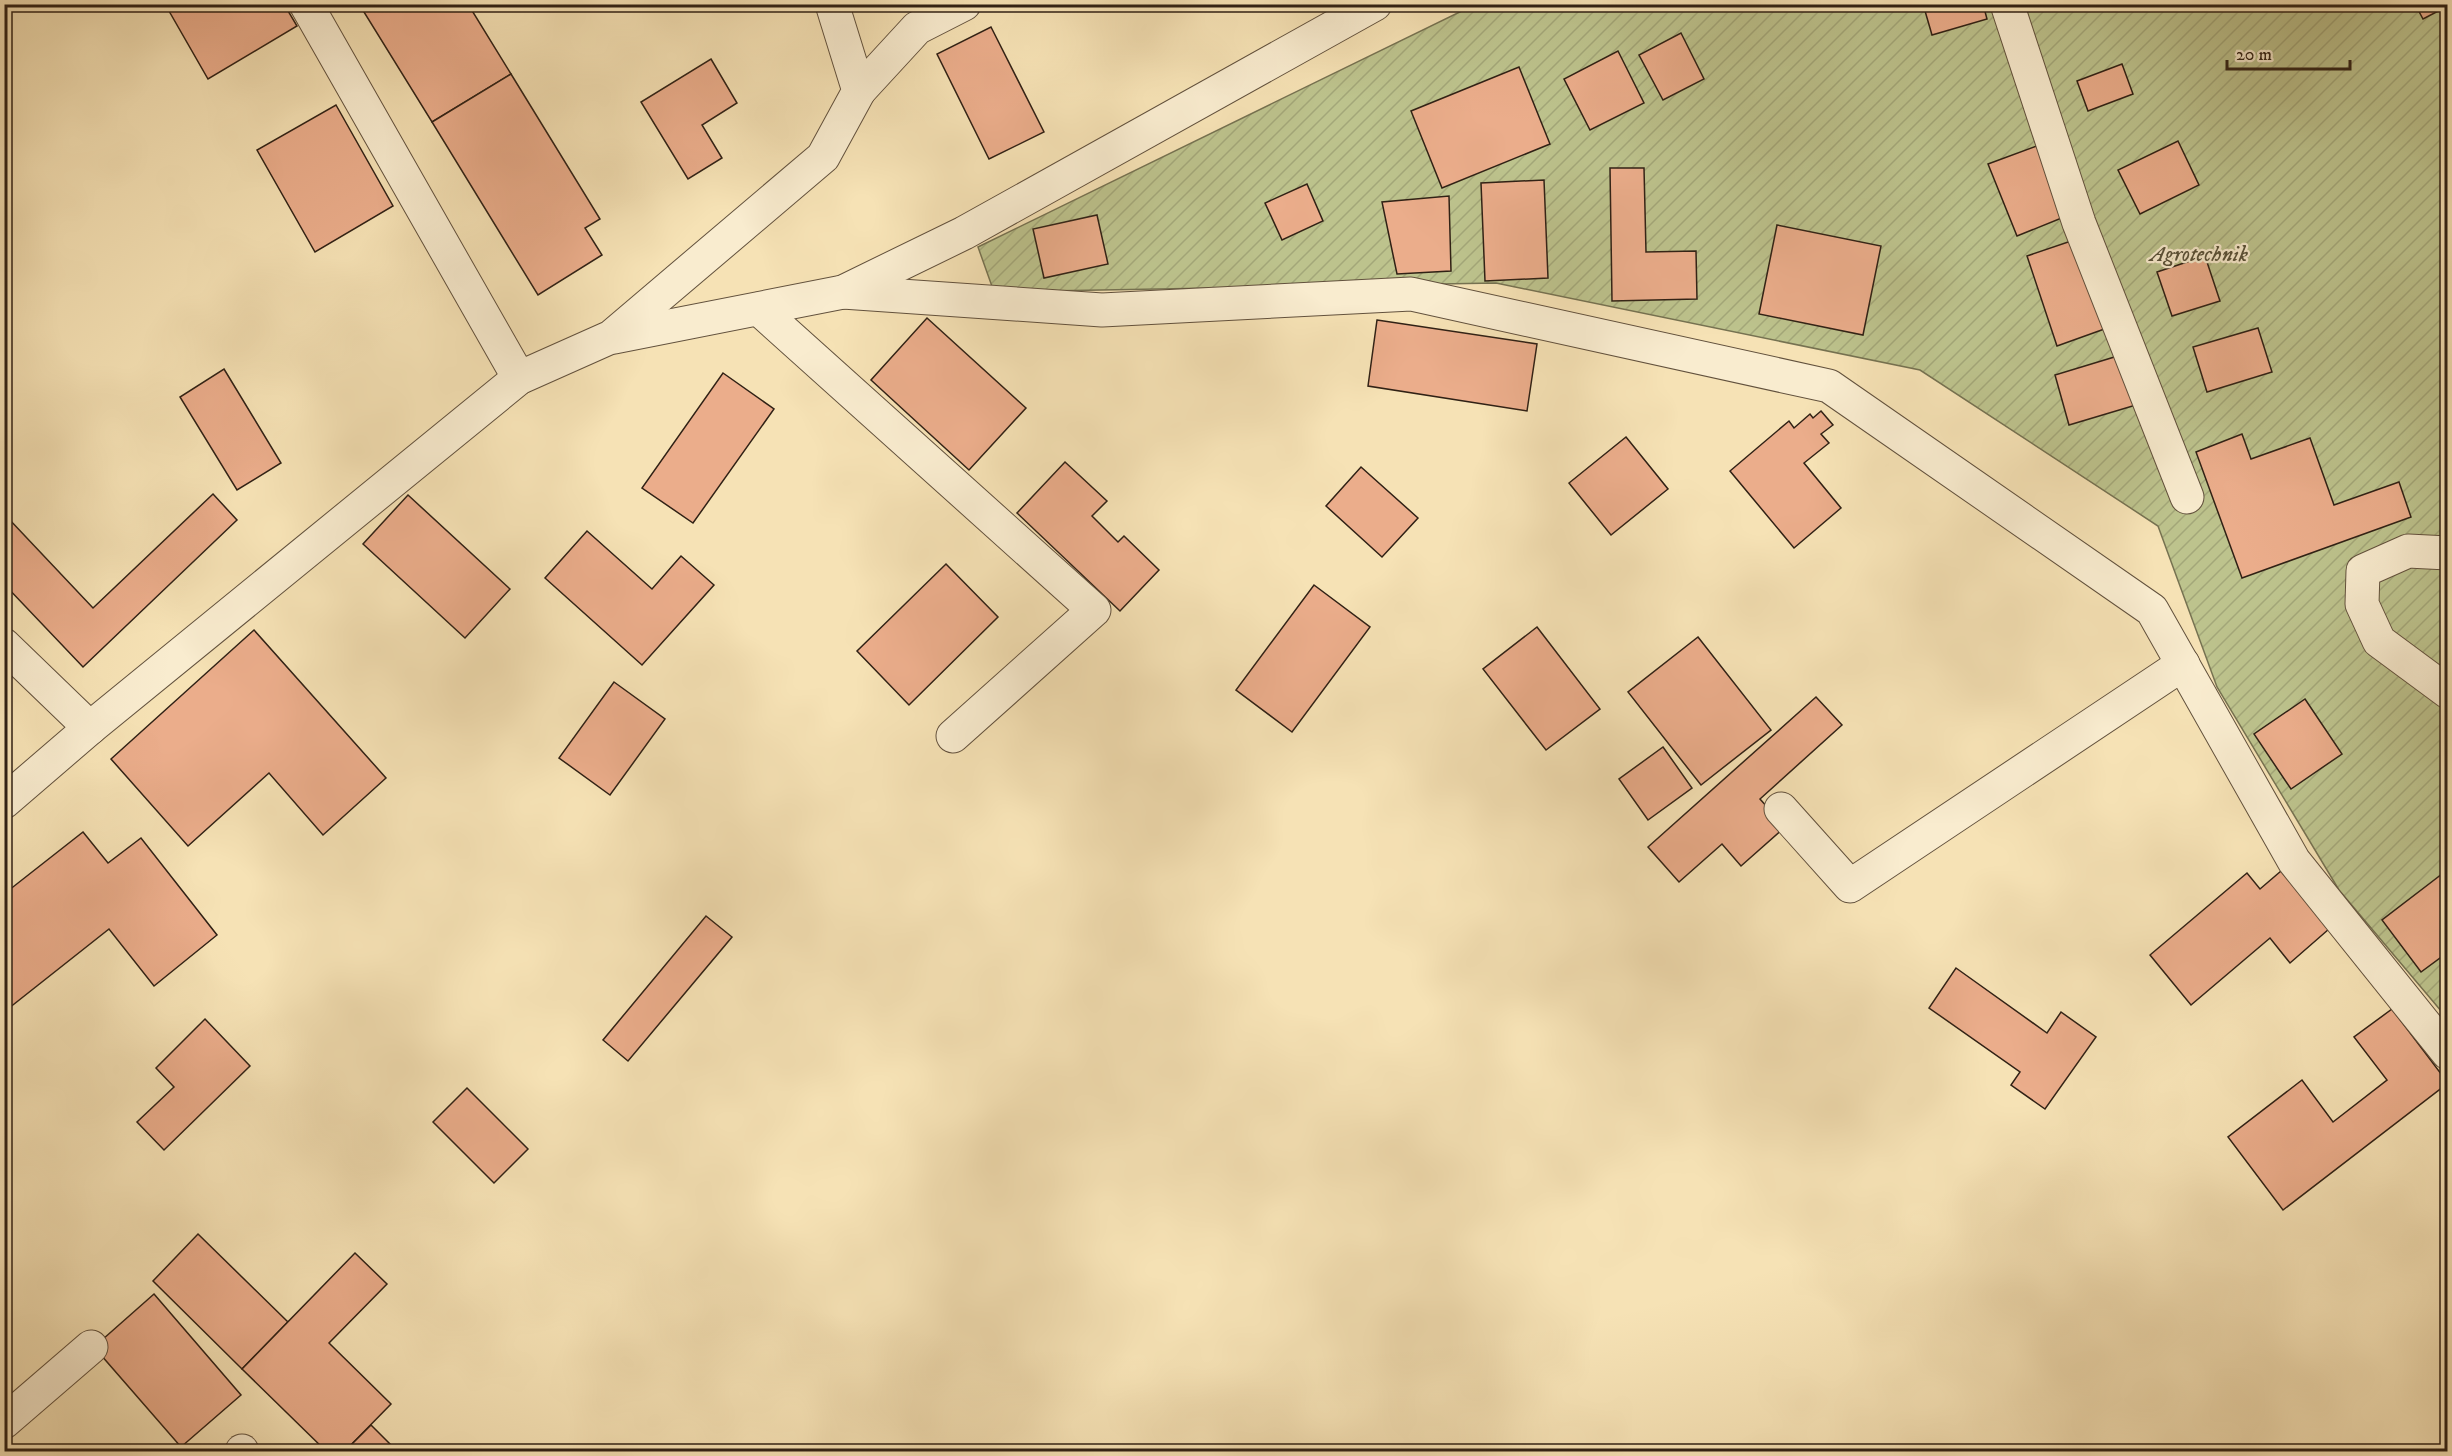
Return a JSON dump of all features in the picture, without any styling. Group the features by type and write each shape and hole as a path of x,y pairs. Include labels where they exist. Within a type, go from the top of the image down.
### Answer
{"street":[{"path":"306,4 519,378"},
{"path":"832,4 859,92"},
{"path":"611,338 823,157 859,92 917,28 964,4"},
{"path":"4,802 90,728 519,378 611,338 843,292 963,233 1375,4"},
{"path":"2007,4 2079,223 2187,497"},
{"path":"843,292 1102,310 1411,294 1829,386 2152,610 2294,861 2448,1053"},
{"path":"759,309 1094,610 953,736"},
{"path":"2448,553 2408,551 2363,571 2362,604 2379,640 2448,692"},
{"path":"4,645 90,728"},
{"path":"1781,809 1850,885 2183,664"},
{"path":"4,1422 91,1347"}],"green space":[{"name":"Agrotechnik","path":"1474,5 2447,5 2447,1018 2339,890 2217,687 2158,526 1920,370 1496,283 994,292 978,247"}],"building":[{"path":"165,4 284,4 297,26 208,79"},
{"path":"359,4 468,4 511,74 432,122"},
{"path":"1923,4 1983,4 1987,19 1932,35"},
{"path":"2415,4 2448,4 2448,6 2423,19"},
{"path":"991,27 1044,132 989,159 937,54"},
{"path":"1681,33 1704,79 1663,100 1639,55"},
{"path":"1618,51 1644,103 1590,130 1564,79"},
{"path":"711,59 737,103 702,125 722,158 688,179 641,102"},
{"path":"2122,64 2133,94 2088,111 2077,81"},
{"path":"1519,67 1550,144 1442,188 1411,111"},
{"path":"511,74 600,219 585,228 602,255 538,295 432,122"},
{"path":"336,105 393,206 315,252 257,150"},
{"path":"2178,141 2199,185 2140,214 2118,170"},
{"path":"2042,144 2069,215 2017,236 1988,164"},
{"path":"2448,150 2448,182 2441,152"},
{"path":"1610,168 1644,168 1646,252 1696,251 1697,299 1612,301"},
{"path":"1544,180 1548,278 1485,281 1481,183"},
{"path":"1307,184 1323,221 1282,240 1265,203"},
{"path":"1449,196 1451,271 1397,274 1382,202"},
{"path":"1097,215 1108,264 1044,278 1033,229"},
{"path":"1777,225 1881,246 1863,335 1759,314"},
{"path":"2080,238 2110,327 2057,346 2027,256"},
{"path":"2205,256 2220,301 2172,316 2157,272"},
{"path":"927,318 1026,408 969,470 871,380"},
{"path":"1377,320 1537,344 1527,411 1368,386"},
{"path":"2258,328 2272,372 2207,392 2193,347"},
{"path":"2121,355 2136,405 2069,425 2055,375"},
{"path":"224,369 281,463 237,490 180,397"},
{"path":"723,373 774,409 693,523 642,488"},
{"path":"1821,411 1833,425 1821,434 1829,443 1804,463 1841,508 1794,548 1730,471 1789,421 1794,428 1810,414 1813,418"},
{"path":"2242,434 2251,459 2310,438 2334,505 2399,482 2411,517 2242,578 2196,452"},
{"path":"1626,437 1668,489 1611,535 1569,483"},
{"path":"1065,462 1107,501 1092,516 1118,542 1124,536 1159,570 1120,611 1017,513"},
{"path":"1361,467 1418,518 1382,557 1326,506"},
{"path":"213,494 237,520 83,667 4,584 4,521 8,518 93,608"},
{"path":"408,495 510,589 465,638 363,544"},
{"path":"587,531 652,589 681,556 714,585 642,665 545,578"},
{"path":"946,564 998,617 909,705 857,651"},
{"path":"1314,585 1370,627 1292,732 1236,690"},
{"path":"1537,627 1600,709 1546,750 1483,669"},
{"path":"254,630 386,778 323,835 269,773 188,846 111,759"},
{"path":"1698,637 1771,730 1701,785 1628,692"},
{"path":"614,682 665,719 610,795 559,758"},
{"path":"1816,697 1842,725 1760,799 1785,827 1741,866 1722,844 1679,882 1648,847"},
{"path":"2305,699 2342,754 2291,789 2254,734"},
{"path":"1663,747 1692,788 1648,820 1619,779"},
{"path":"83,832 108,863 141,838 217,935 154,986 109,929 4,1012 4,894"},
{"path":"2281,871 2329,929 2290,963 2270,938 2191,1005 2150,955 2247,873 2260,889"},
{"path":"2442,874 2448,882 2448,952 2421,972 2382,920"},
{"path":"706,916 732,937 628,1061 603,1040"},
{"path":"1956,968 2047,1033 2061,1012 2096,1037 2045,1109 2011,1085 2020,1072 1929,1008"},
{"path":"2392,1009 2448,1083 2283,1210 2228,1137 2302,1080 2333,1122 2387,1080 2354,1037"},
{"path":"205,1019 250,1066 164,1150 137,1122 174,1087 156,1068"},
{"path":"467,1088 528,1149 494,1183 433,1122"},
{"path":"198,1234 288,1322 242,1369 153,1281"},
{"path":"355,1253 387,1284 329,1343 391,1404 344,1452 327,1452 242,1369"},
{"path":"154,1294 241,1395 181,1447 94,1347"},
{"path":"371,1425 398,1452 344,1452"}]}
